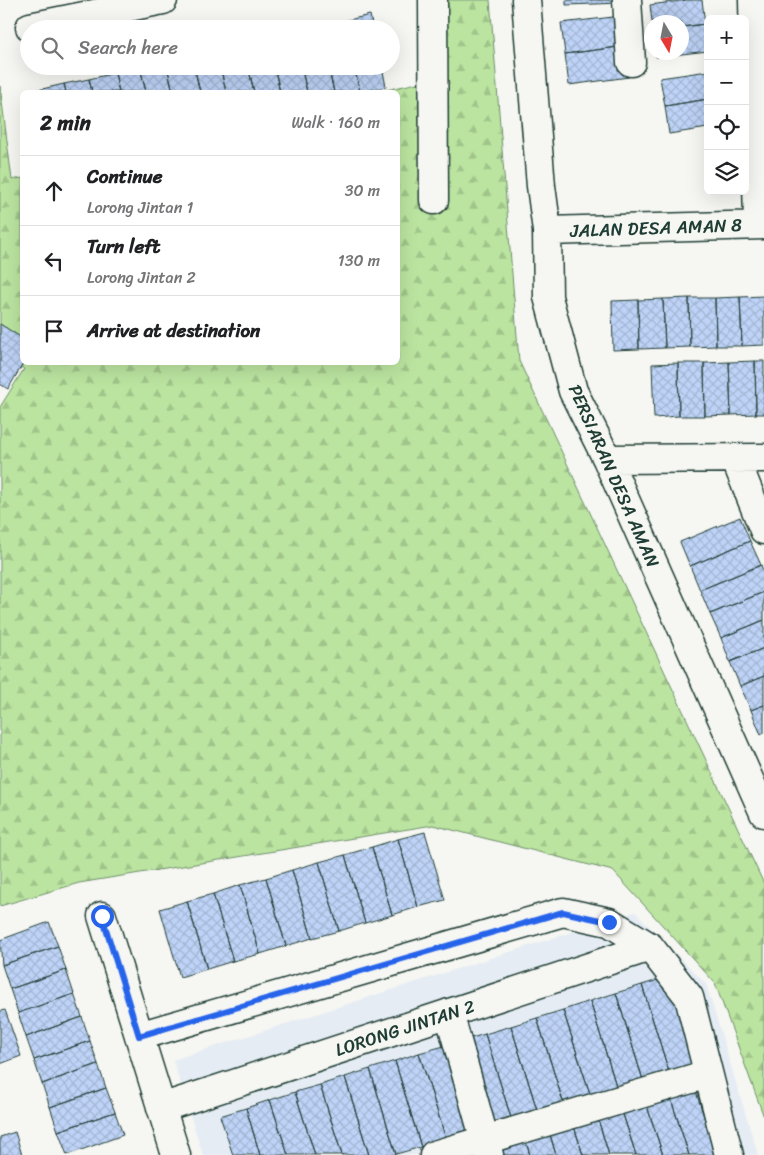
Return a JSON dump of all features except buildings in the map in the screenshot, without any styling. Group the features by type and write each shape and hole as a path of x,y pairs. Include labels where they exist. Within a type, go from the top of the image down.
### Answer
{"street":[{"path":"433,0 434,200"},
{"name":"PERSIARAN DESA AMAN","path":"526,0 541,186 547,231 548,297 573,391 607,458 764,813"},
{"path":"627,0 631,62"},
{"path":"752,0 761,225"},
{"path":"63,20 147,2"},
{"name":"JALAN DESA AMAN 8","path":"547,231 761,225"},
{"path":"607,458 764,458"},
{"path":"735,458 764,530"},
{"path":"139,1036 563,912 609,922 650,947 688,997 729,1155"},
{"path":"102,916 176,1155"},
{"name":"LORONG JINTAN 2","path":"161,1108 650,947"},
{"path":"449,1013 487,1147"},
{"path":"434,1155 487,1147 708,1074"}],"shaded area":[{"path":"635,912 706,984 758,1155 203,1155 173,1060"}],"green space":[{"path":"446,0 490,0 519,361 764,884 764,1117 715,983 613,871 433,825 79,883 0,906 0,407 24,369 0,351 0,86 12,180 20,178 20,365 400,365 400,90 387,90 434,79"}],"route":[{"path":"102,916 139,1036 563,912 609,922"}]}
